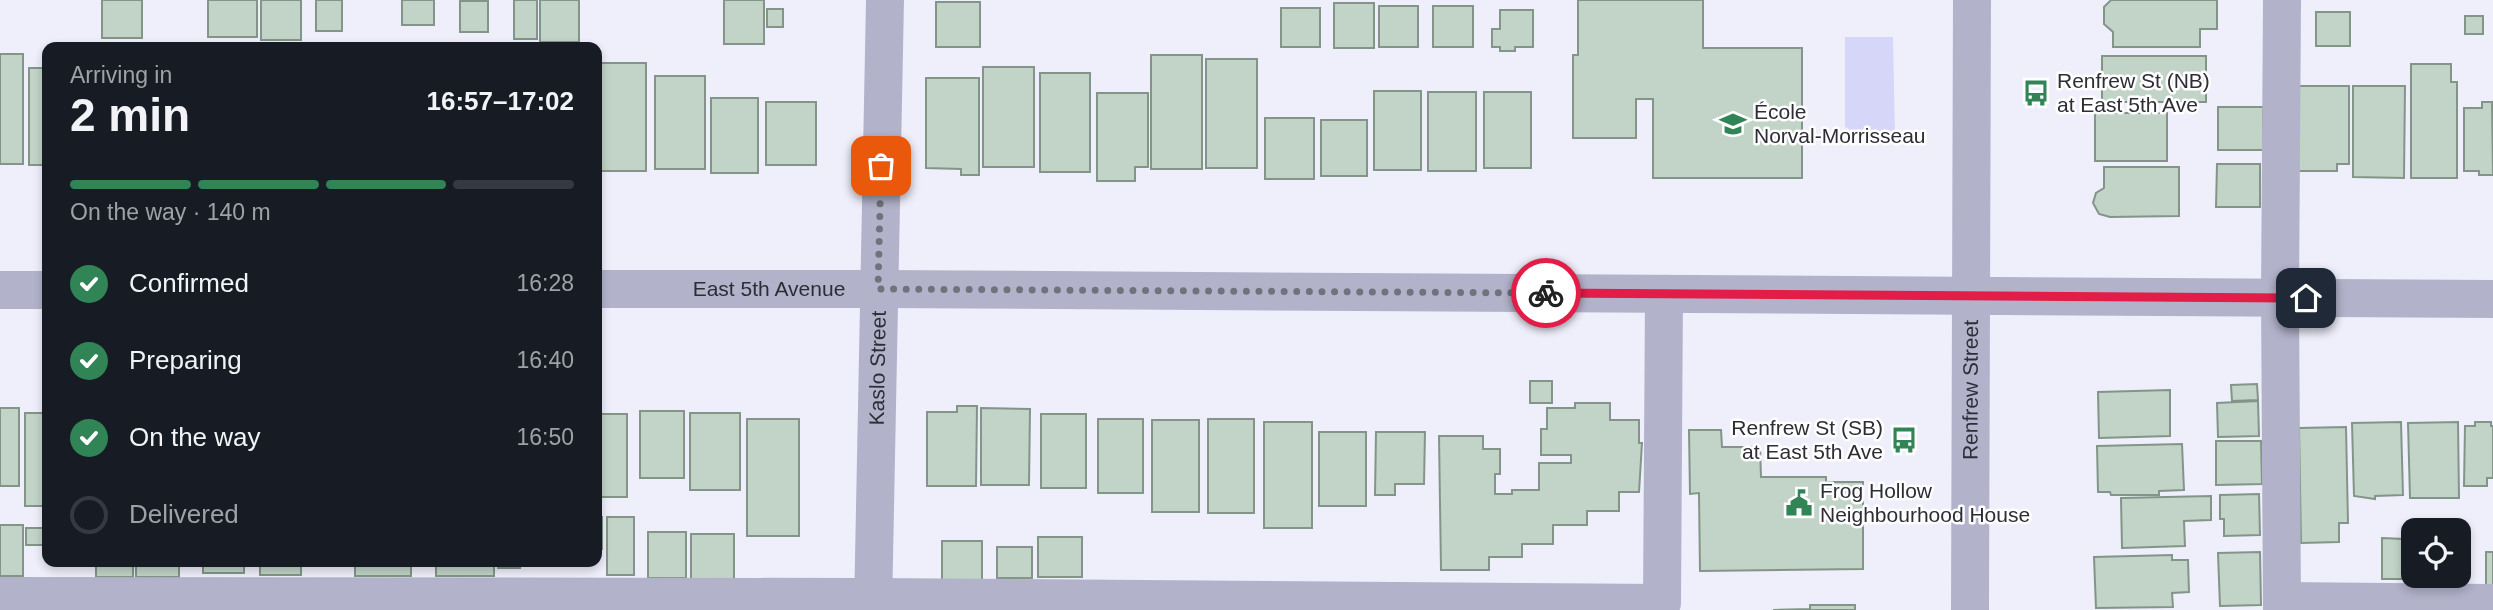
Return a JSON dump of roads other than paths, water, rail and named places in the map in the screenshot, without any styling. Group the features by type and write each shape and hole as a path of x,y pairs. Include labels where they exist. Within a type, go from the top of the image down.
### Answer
{"street":[{"name":"Kaslo Street","path":"873,603 886,0"},
{"name":"Renfrew Street","path":"1970,610 1972,0"},
{"path":"2282,0 2282,606 2493,603"},
{"name":"East 5th Avenue","path":"602,289 2493,299"},
{"path":"0,290 42,290"},
{"path":"0,596 873,603 1662,603 1664,294"}],"place":[{"name":"Renfrew St (NB) at East 5th Ave","path":"2036,93"},
{"name":"École Norval-Morrisseau","path":"1733,124"},
{"name":"Renfrew St (SB) at East 5th Ave","path":"1904,440"},
{"name":"Frog Hollow Neighbourhood House","path":"1799,503"}]}
